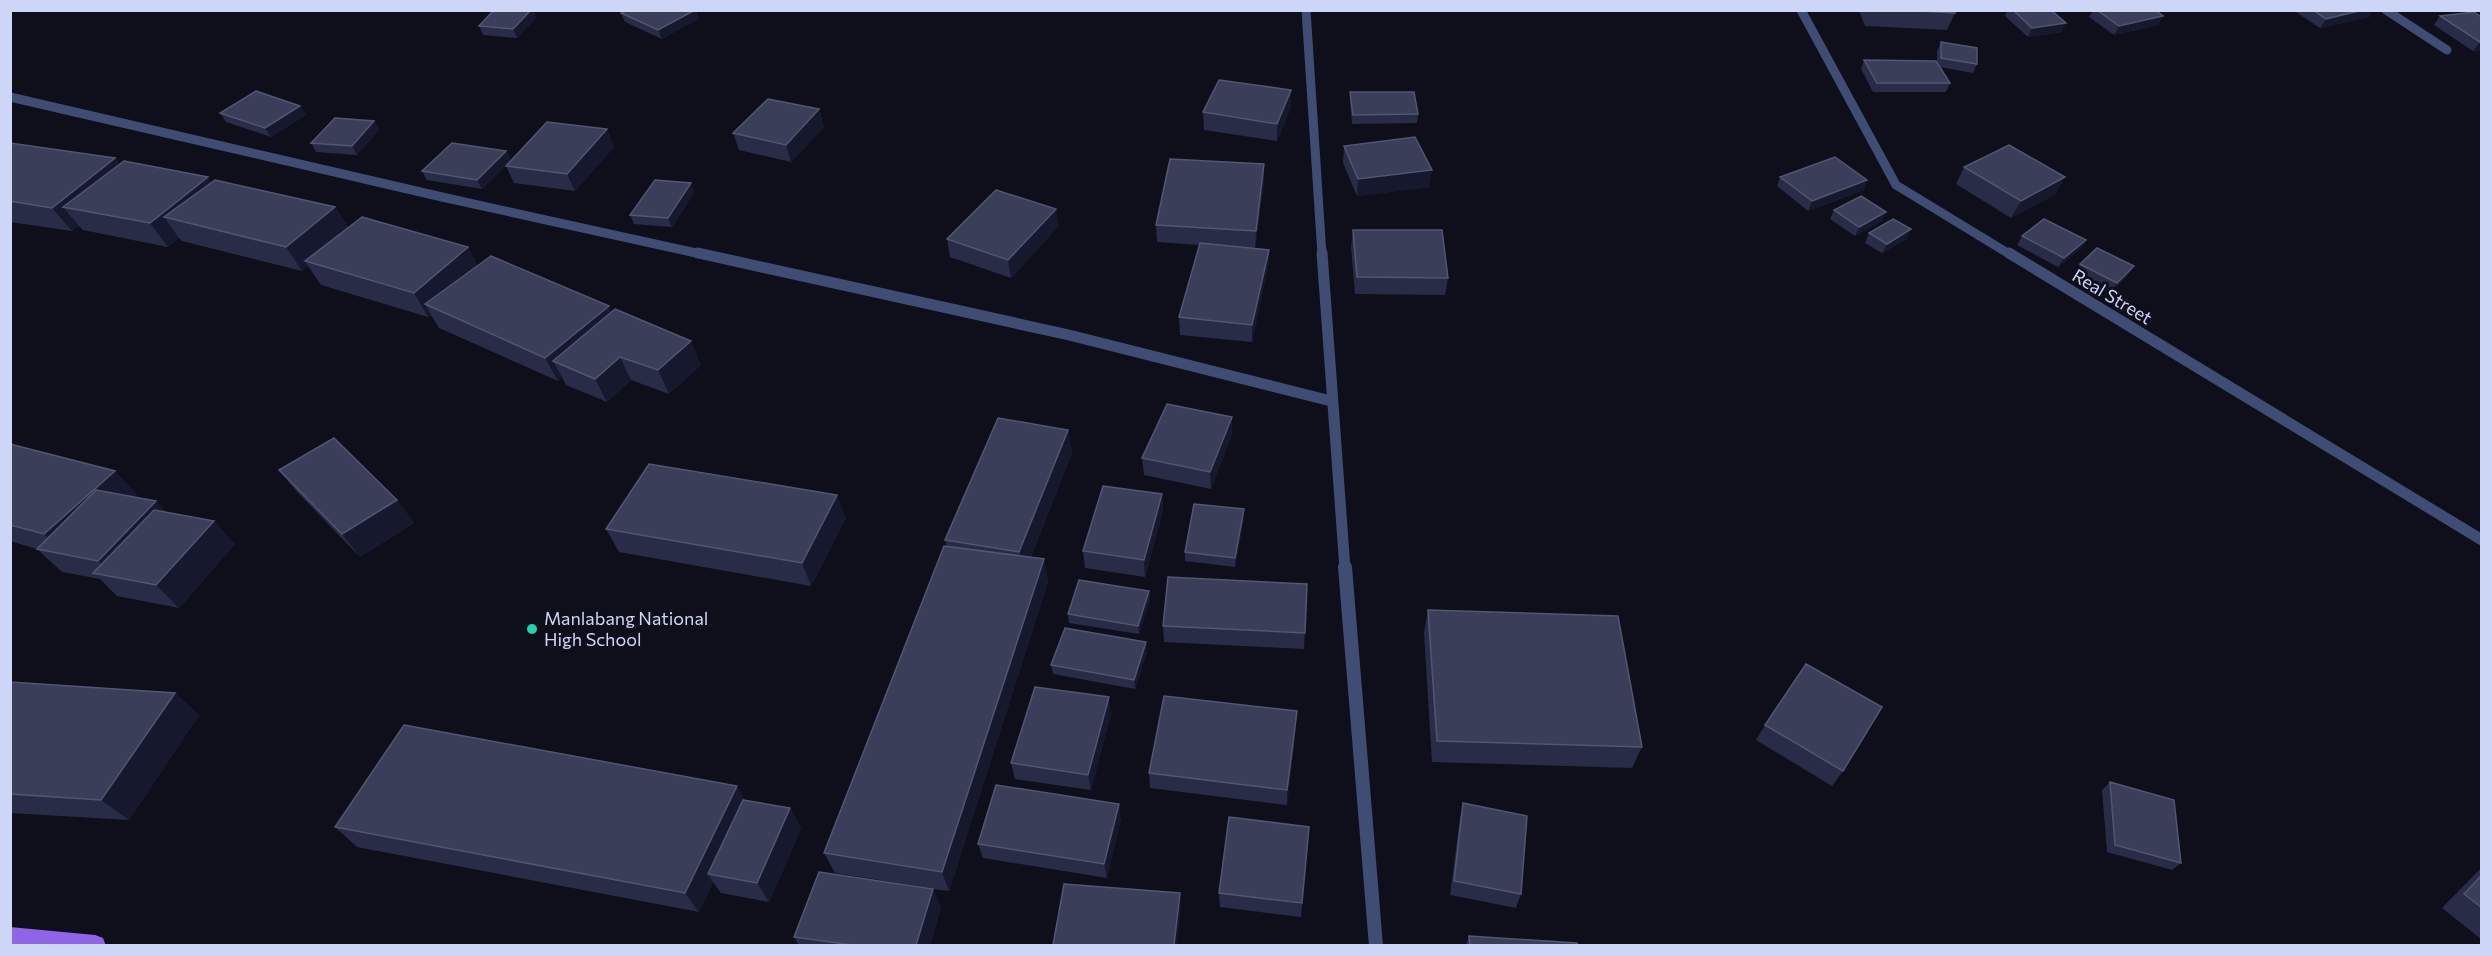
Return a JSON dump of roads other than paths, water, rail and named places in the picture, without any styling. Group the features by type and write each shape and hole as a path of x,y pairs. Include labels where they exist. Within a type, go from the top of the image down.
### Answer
{"main road":[{"path":"10,938 95,945"}],"street":[{"path":"1306,10 1331,401 1376,945"},
{"name":"Real Street","path":"1801,10 1896,185 2481,540"},
{"path":"2386,10 2447,50"},
{"path":"10,97 442,197 1069,335 1331,401"}],"place":[{"name":"Manlabang National High School","path":"532,629"}]}
